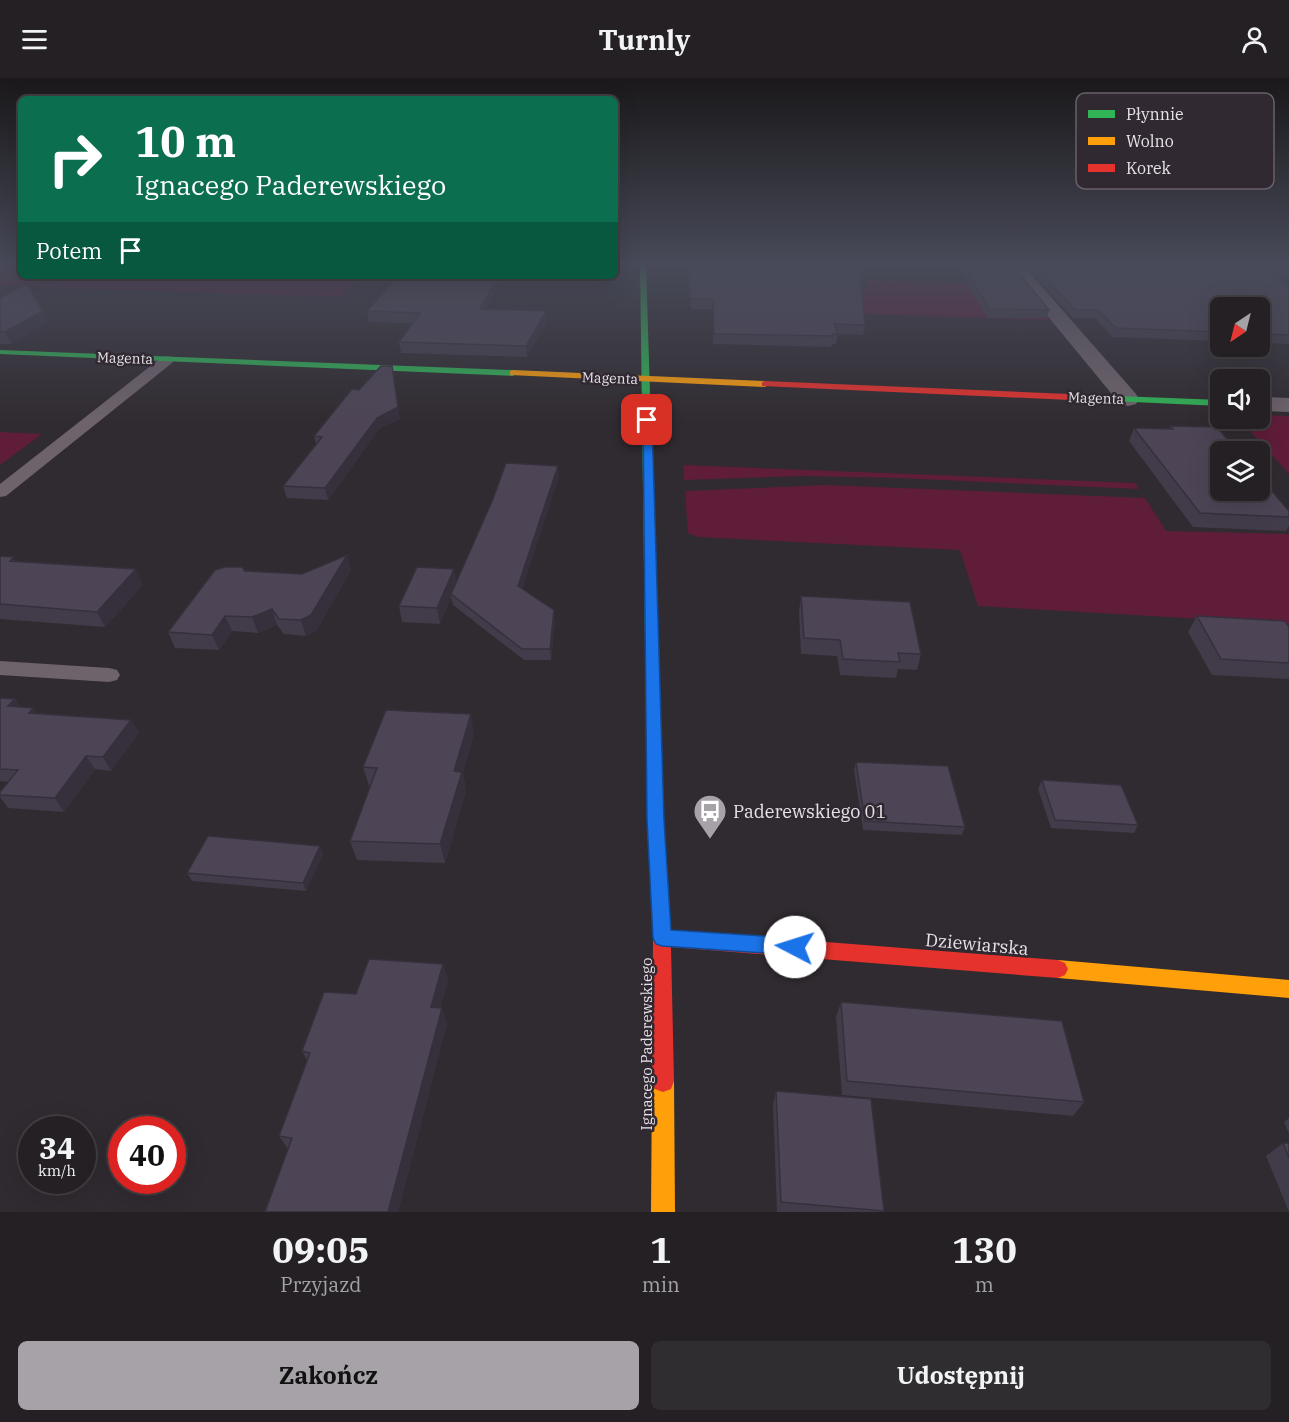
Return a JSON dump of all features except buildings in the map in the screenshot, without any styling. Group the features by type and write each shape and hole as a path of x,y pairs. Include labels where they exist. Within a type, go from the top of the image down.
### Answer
{"street":[{"name":"Ignacego Paderewskiego","path":"644,317 655,820 662,938 663,1212"},
{"path":"1058,317 1128,399"},
{"name":"Magenta","path":"0,352 1210,403"},
{"path":"1270,404 1289,405"},
{"name":"Dziewiarska","path":"662,938 701,939 1289,989"}],"lane":[{"path":"0,492 167,360"},
{"path":"0,668 109,675"}],"shaded area":[{"path":"958,317 1047,317 1050,320"},
{"path":"1270,415 1289,416 1289,474 1270,453 1270,441 1259,441 1248,429 1270,429"},
{"path":"0,432 42,434 0,465"},
{"path":"683,465 1135,483 1139,489 801,476 684,480"},
{"path":"826,485 1145,498 1166,531 1289,534 1289,624 978,606 960,550 698,537 688,533 685,491"}],"traffic: fast":[{"path":"644,317 653,716"},
{"path":"0,352 513,373"},
{"path":"1092,398 1210,403"}],"traffic: slow":[{"path":"513,373 765,384"},
{"path":"1058,969 1289,989"},
{"path":"663,1081 663,1212"}],"traffic: jam":[{"path":"765,384 1092,398"},
{"path":"653,716 655,820 662,938 663,1081"},
{"path":"662,938 701,939 1058,969"}],"place":[{"name":"Paderewskiego 01","path":"710,840"}],"route":[{"path":"647,420 655,820 662,938 795,947"}]}
